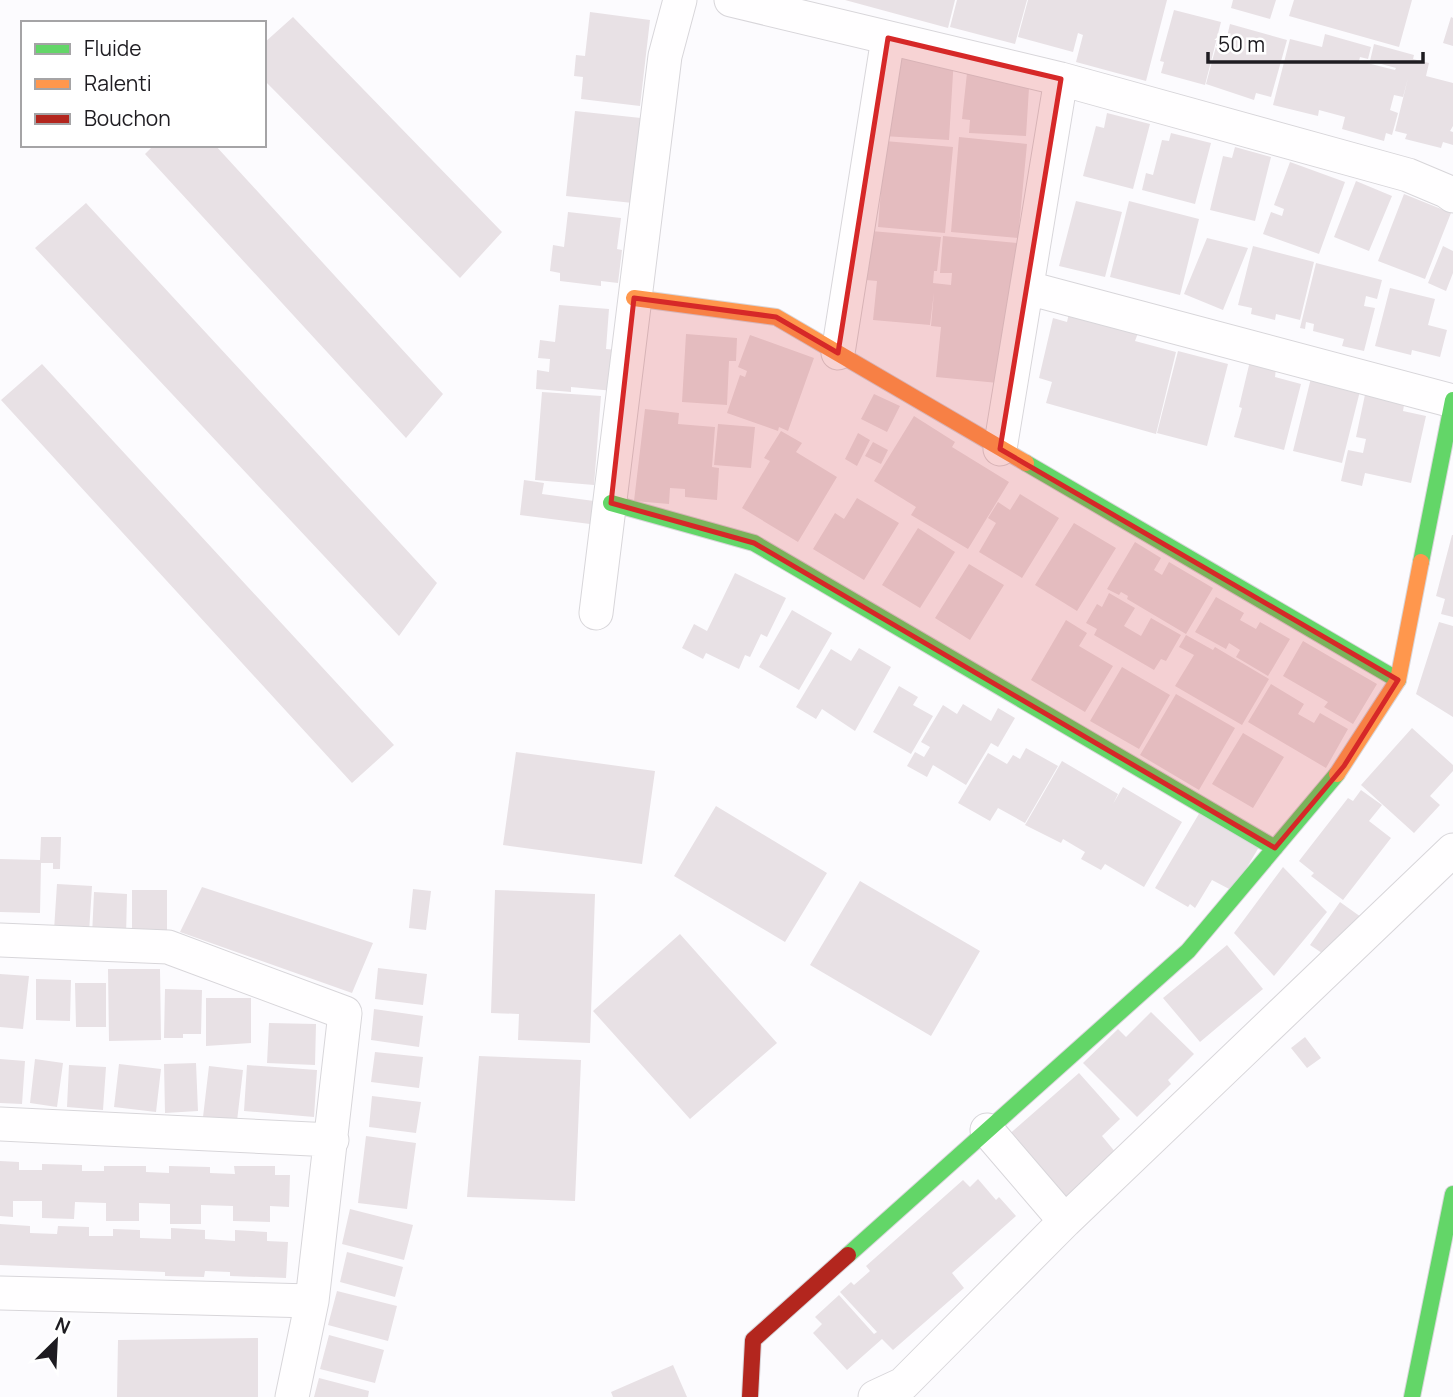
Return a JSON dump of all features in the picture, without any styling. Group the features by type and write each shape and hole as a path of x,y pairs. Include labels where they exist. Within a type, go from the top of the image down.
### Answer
{"street":[{"path":"596,612 665,55 680,0"},
{"path":"731,0 1061,79 1408,175 1453,196"},
{"path":"838,353 888,38"},
{"path":"1000,449 1061,79"},
{"path":"750,1397 753,1340 1188,951 1344,766 1398,680 1453,401 1028,288"},
{"path":"634,298 776,317 1398,680"},
{"path":"611,503 754,543 1275,848"},
{"path":"875,1397 903,1384 1065,1221 1453,850"},
{"path":"0,940 168,947 345,1013 312,1301 292,1397"},
{"path":"0,1124 332,1140"},
{"path":"987,1130 1065,1221"},
{"path":"1412,1397 1445,1273 1453,1194"},
{"path":"0,1293 312,1301"}],"highlighted area":[{"path":"888,38 1061,79 1000,449 1398,680 1344,766 1275,848 754,543 611,503 634,298 776,317 838,353"}],"building":[{"path":"845,0 955,0 948,28"},
{"path":"957,0 1027,0 1015,44 950,27"},
{"path":"1028,0 1167,0 1146,81 1076,62 1083,35 1078,33 1073,52 1018,37"},
{"path":"1233,0 1276,0 1270,19 1231,8"},
{"path":"1294,0 1412,0 1399,47 1289,16"},
{"path":"1174,10 1221,22 1205,85 1161,73 1164,62 1160,61"},
{"path":"590,12 650,20 640,106 581,99 583,77 574,76 576,55 585,56"},
{"path":"293,17 502,232 460,278 266,82 266,41"},
{"path":"1451,17 1453,18 1453,46 1443,43"},
{"path":"1230,24 1287,40 1271,97 1256,93 1254,100 1206,84 1218,39 1226,41"},
{"path":"1325,34 1371,47 1368,59 1360,57 1359,61 1395,70 1396,68 1370,61 1374,44 1414,55 1413,59 1429,63 1426,76 1453,83 1453,126 1450,131 1453,132 1453,145 1443,142 1441,148 1405,139 1407,134 1395,131 1408,78 1403,97 1394,95 1390,110 1398,113 1392,135 1386,133 1384,141 1342,129 1345,117 1319,110 1318,116 1273,105 1290,39 1322,47"},
{"path":"888,53 954,57 949,140 883,136"},
{"path":"967,73 1029,88 1026,136 969,133 970,120 962,119"},
{"path":"575,111 641,118 633,203 566,196"},
{"path":"1107,113 1150,124 1133,189 1083,176 1096,126 1104,128"},
{"path":"1171,133 1211,143 1195,204 1142,190 1146,173 1153,175 1162,140 1169,141"},
{"path":"959,137 1027,144 1018,238 951,232"},
{"path":"885,141 953,147 945,233 878,227"},
{"path":"152,147 217,147 443,394 406,438 145,154"},
{"path":"1235,147 1271,157 1255,221 1210,210 1223,156 1232,158"},
{"path":"1290,162 1345,182 1319,254 1263,234 1271,212 1282,216 1284,209 1274,205"},
{"path":"1356,181 1392,196 1369,251 1334,237"},
{"path":"1404,194 1451,213 1425,279 1378,261"},
{"path":"1076,201 1122,212 1105,277 1059,266"},
{"path":"1129,201 1199,219 1180,295 1110,277"},
{"path":"86,203 437,583 399,636 35,248"},
{"path":"568,212 621,218 617,249 622,250 618,283 601,281 601,286 560,281 560,273 550,271 553,245 564,247"},
{"path":"871,231 941,237 933,283 951,285 952,273 940,273 943,236 1017,243 1009,333 998,383 936,377 941,327 931,326 934,292 930,325 873,320 877,281 866,280"},
{"path":"1207,238 1248,248 1223,310 1184,294"},
{"path":"1253,246 1314,262 1300,320 1276,314 1275,320 1251,314 1252,308 1238,305"},
{"path":"1443,246 1453,251 1453,273 1446,291 1428,283"},
{"path":"1316,263 1382,280 1377,299 1366,296 1364,306 1375,308 1364,351 1342,346 1344,339 1313,331 1314,324 1306,322 1305,329 1300,328"},
{"path":"1390,288 1435,299 1428,325 1447,330 1440,357 1412,350 1411,355 1375,346"},
{"path":"559,305 609,309 606,349 617,350 614,391 571,387 571,392 536,389 537,370 549,372 550,359 538,358 540,340 555,342"},
{"path":"1069,313 1138,333 1135,341 1176,352 1156,434 1046,403 1052,382 1039,378 1053,318 1067,322"},
{"path":"686,334 737,338 736,361 729,361 727,405 682,402"},
{"path":"750,335 814,358 788,431 779,427 778,431 727,413 740,375 745,377 747,371 738,367"},
{"path":"1178,351 1228,364 1207,446 1157,433"},
{"path":"1250,361 1276,368 1275,377 1301,384 1284,450 1234,437"},
{"path":"42,364 394,745 352,783 1,400"},
{"path":"1311,378 1360,391 1342,463 1293,451"},
{"path":"1366,390 1405,399 1403,411 1426,416 1411,483 1365,473 1362,486 1341,481 1348,450 1363,453 1366,439 1356,437"},
{"path":"542,392 601,396 594,485 535,480"},
{"path":"874,394 900,406 887,432 861,419"},
{"path":"645,409 679,413 678,424 715,427 712,467 719,468 717,500 685,497 685,489 670,488 669,504 634,501"},
{"path":"914,416 955,442 952,447 1009,482 968,549 911,515 916,507 874,481"},
{"path":"718,424 755,427 751,468 714,465"},
{"path":"781,431 802,443 796,452 837,477 798,542 742,508 770,461 764,458"},
{"path":"858,433 870,440 857,466 845,459"},
{"path":"873,442 888,450 881,464 865,456"},
{"path":"524,480 544,483 542,494 594,501 590,524 520,515"},
{"path":"1020,494 1059,518 1022,578 979,552 996,523 988,518 998,502 1010,510"},
{"path":"857,498 899,523 864,580 813,549 835,513 844,519"},
{"path":"1074,523 1116,548 1077,611 1035,585"},
{"path":"918,528 955,552 920,608 882,585"},
{"path":"1452,535 1453,617 1441,614 1445,599 1436,596"},
{"path":"1135,542 1161,558 1154,570 1162,575 1169,562 1213,588 1186,634 1127,599 1128,596 1121,592 1119,595 1107,589"},
{"path":"969,564 1004,585 970,640 935,618"},
{"path":"735,573 786,598 767,637 761,634 750,657 745,655 739,669 706,653 703,659 682,648 694,624 707,631"},
{"path":"1109,593 1135,608 1124,626 1141,636 1151,618 1181,635 1166,661 1161,659 1154,670 1094,635 1097,629 1086,623 1097,604 1102,607"},
{"path":"1216,597 1244,613 1240,620 1256,629 1260,622 1290,639 1268,676 1236,657 1240,650 1229,643 1226,649 1195,632"},
{"path":"792,610 832,633 799,690 759,667"},
{"path":"1066,620 1087,633 1079,646 1113,666 1085,712 1031,680"},
{"path":"1439,622 1453,626 1453,717 1416,694"},
{"path":"1186,635 1213,650 1215,647 1269,679 1242,725 1175,686 1194,655 1179,647"},
{"path":"1303,641 1377,684 1353,724 1324,707 1328,702 1283,676"},
{"path":"859,648 891,667 855,731 822,709 816,719 796,707 831,649 851,661"},
{"path":"1122,667 1170,695 1139,749 1090,721"},
{"path":"1271,684 1304,704 1298,714 1314,723 1320,713 1348,729 1326,768 1248,722"},
{"path":"899,686 918,697 913,705 933,716 911,754 873,732"},
{"path":"1176,694 1235,728 1199,790 1140,755"},
{"path":"963,704 991,721 998,708 1015,718 998,747 991,743 966,785 933,765 927,777 907,766 915,752 924,757 930,747 921,742 943,705 957,714"},
{"path":"1412,728 1453,765 1453,771 1430,796 1440,805 1414,833 1361,785"},
{"path":"1243,733 1284,757 1253,808 1212,784"},
{"path":"1026,748 1058,766 1025,823 998,808 990,821 958,803 988,753 1007,764 1013,755 1020,759"},
{"path":"516,752 655,771 642,864 503,845"},
{"path":"1062,761 1118,794 1113,804 1123,787 1182,822 1144,887 1105,864 1101,870 1081,859 1085,852 1063,839 1061,843 1025,825"},
{"path":"1361,790 1382,805 1369,821 1391,838 1343,900 1311,876 1314,873 1299,861 1348,798 1353,801"},
{"path":"716,806 827,873 785,942 674,876"},
{"path":"1200,812 1259,847 1233,891 1212,880 1195,908 1190,904 1188,907 1155,888"},
{"path":"41,837 61,837 60,869 53,869 53,863 41,863 40,913 0,912 0,859 40,860"},
{"path":"1283,867 1327,912 1274,976 1234,933"},
{"path":"860,881 980,951 931,1036 810,965"},
{"path":"57,884 92,886 89,933 54,930"},
{"path":"202,887 373,943 352,993 180,932"},
{"path":"413,889 431,891 426,930 409,928"},
{"path":"132,890 167,890 167,935 132,935"},
{"path":"495,890 595,894 590,1043 518,1040 519,1014 491,1013"},
{"path":"94,892 127,894 126,937 92,936"},
{"path":"1340,902 1361,917 1331,959 1310,945"},
{"path":"680,934 777,1043 690,1119 593,1011"},
{"path":"1227,945 1263,989 1200,1042 1163,998"},
{"path":"378,968 427,974 423,1005 375,999"},
{"path":"108,969 160,969 161,1040 109,1041"},
{"path":"0,974 29,976 23,1029 0,1027"},
{"path":"36,979 71,980 70,1021 36,1020"},
{"path":"75,983 106,983 106,1027 76,1027"},
{"path":"165,989 202,990 201,1034 164,1038"},
{"path":"206,998 251,998 251,1043 206,1046"},
{"path":"374,1009 423,1016 419,1047 371,1040"},
{"path":"1151,1012 1194,1054 1168,1080 1171,1084 1137,1117 1083,1063 1118,1029 1126,1037"},
{"path":"269,1023 316,1024 315,1065 267,1063"},
{"path":"1305,1037 1321,1058 1307,1068 1291,1048"},
{"path":"375,1052 423,1057 419,1088 371,1082"},
{"path":"479,1056 581,1060 575,1201 467,1197"},
{"path":"0,1059 25,1061 22,1104 0,1103"},
{"path":"35,1059 63,1063 57,1107 30,1103"},
{"path":"196,1063 198,1111 165,1113 164,1064"},
{"path":"119,1064 161,1069 156,1112 114,1107"},
{"path":"69,1065 106,1067 103,1110 67,1107"},
{"path":"247,1065 317,1070 314,1117 244,1111"},
{"path":"209,1066 243,1070 237,1121 203,1117"},
{"path":"1079,1073 1120,1119 1102,1136 1116,1153 1062,1200 1006,1137"},
{"path":"372,1096 421,1102 416,1133 369,1127"},
{"path":"366,1136 416,1143 407,1209 358,1203"},
{"path":"0,1161 19,1162 19,1170 42,1170 42,1164 82,1165 82,1171 104,1171 104,1166 146,1166 146,1172 169,1173 169,1166 210,1167 210,1173 235,1174 234,1166 275,1166 275,1175 290,1175 289,1207 270,1206 270,1222 233,1221 233,1206 201,1205 201,1224 170,1224 170,1204 139,1203 139,1221 106,1221 106,1203 75,1202 74,1219 42,1218 42,1201 13,1201 13,1217 0,1216"},
{"path":"978,1179 996,1200 999,1197 1016,1216 952,1273 964,1288 893,1350 882,1339 847,1370 813,1333 822,1324 815,1317 839,1295 874,1334 877,1332 840,1292 851,1282 854,1285 870,1271 866,1266 963,1180 970,1187"},
{"path":"350,1209 413,1225 404,1260 342,1244"},
{"path":"0,1224 30,1226 30,1233 57,1234 58,1226 89,1227 89,1236 113,1236 113,1229 140,1230 140,1238 171,1239 171,1228 205,1230 205,1239 235,1241 235,1230 267,1232 267,1241 288,1242 286,1278 230,1276 230,1272 205,1271 204,1277 165,1276 165,1272 0,1265"},
{"path":"347,1252 403,1267 395,1297 340,1282"},
{"path":"337,1291 397,1306 388,1341 328,1325"},
{"path":"329,1335 384,1350 375,1383 320,1369"},
{"path":"258,1338 258,1397 117,1397 118,1340"},
{"path":"673,1365 687,1397 613,1397 611,1392"},
{"path":"319,1378 369,1391 368,1397 314,1397"}],"traffic: fast":[{"path":"1421,562 1453,400"},
{"path":"1026,463 1398,680"},
{"path":"611,503 754,543 1275,848"},
{"path":"848,1255 1188,951 1337,774"},
{"path":"1412,1397 1453,1194"}],"traffic: slow":[{"path":"634,298 776,317 1026,463"},
{"path":"1337,774 1398,680 1421,562"}],"traffic: jam":[{"path":"750,1397 753,1340 848,1255"}]}
